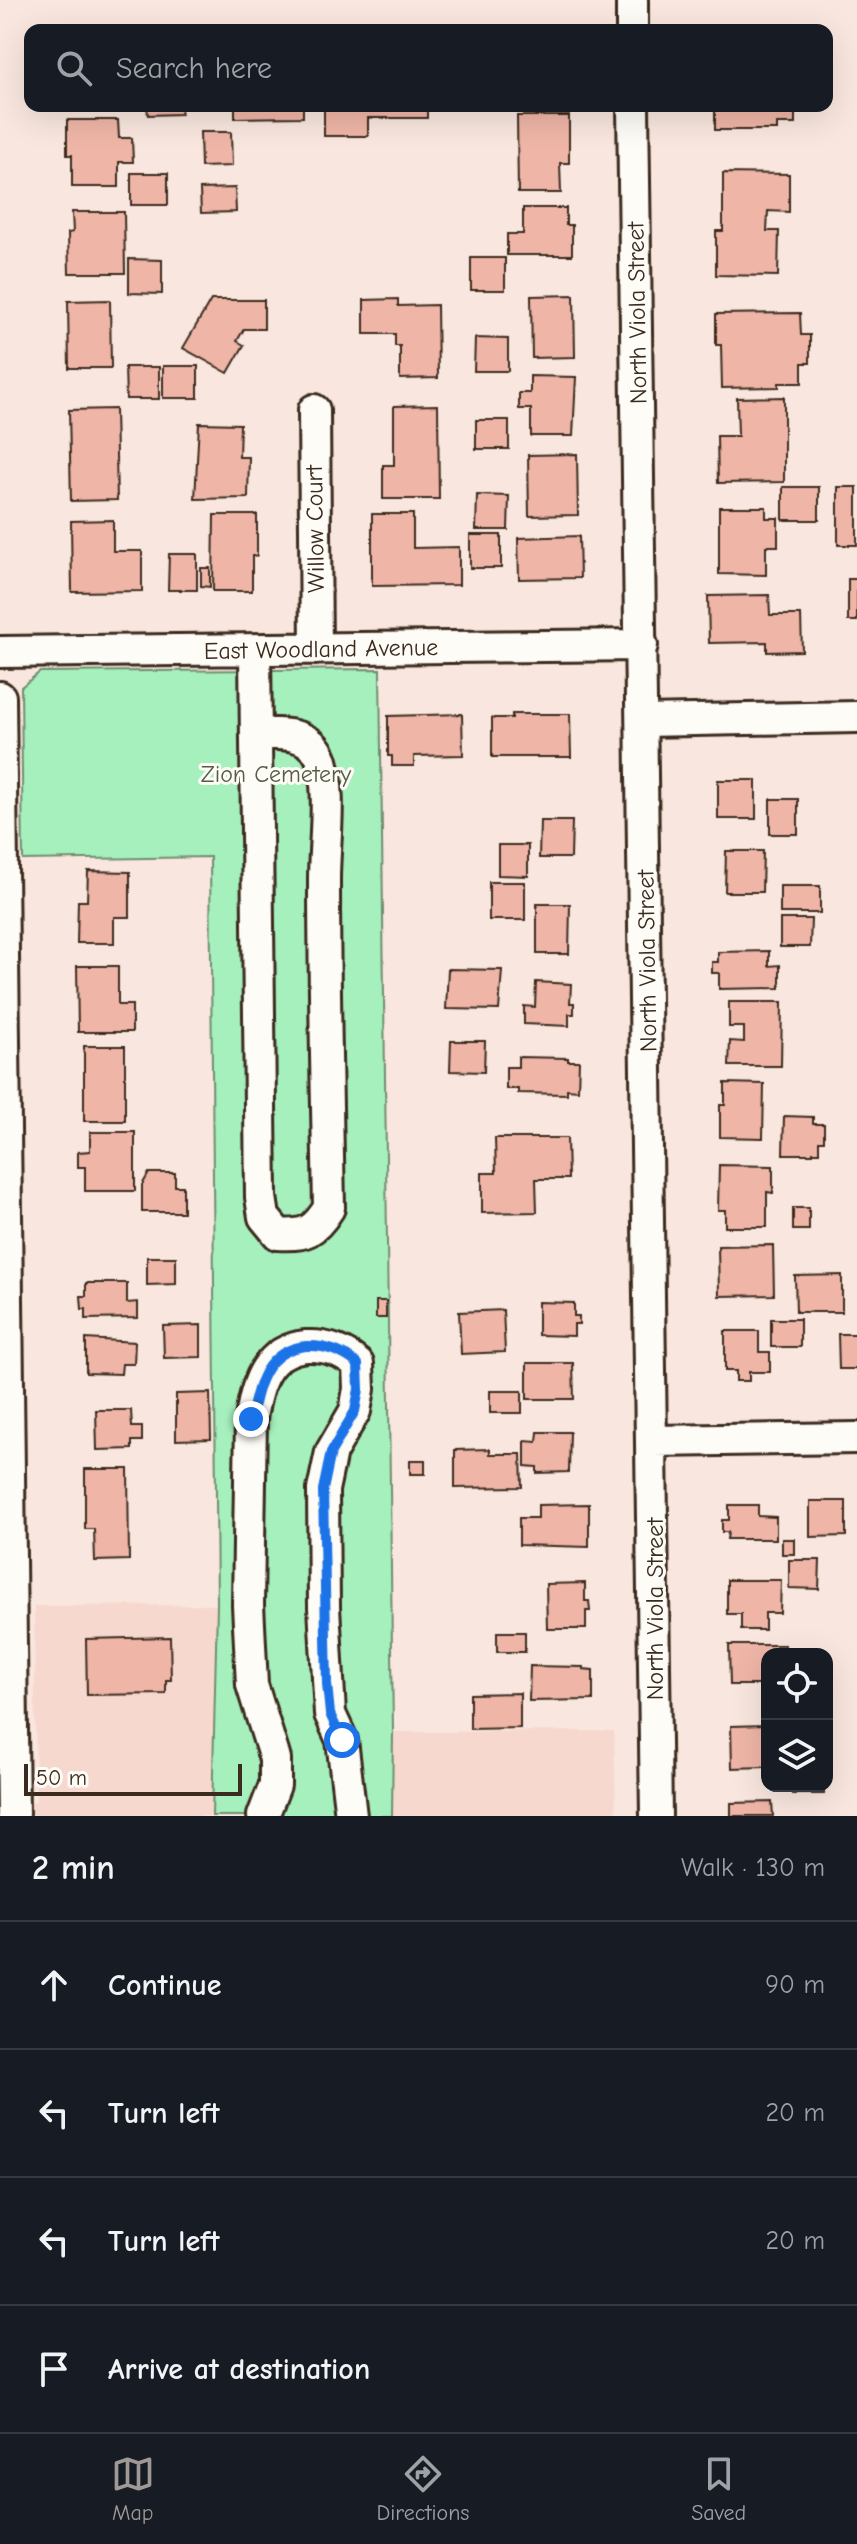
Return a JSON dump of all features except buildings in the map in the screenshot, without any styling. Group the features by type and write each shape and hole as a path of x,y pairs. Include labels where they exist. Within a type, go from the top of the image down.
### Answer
{"street":[{"path":"632,0 632,24"},
{"name":"North Viola Street","path":"633,112 656,1816"},
{"name":"Willow Court","path":"314,410 316,649"},
{"name":"East Woodland Avenue","path":"0,652 642,645"},
{"path":"255,650 261,1197 264,1217 278,1234 299,1235 318,1225 329,1208 324,879 326,781 320,756 308,741 286,733 257,734"},
{"path":"0,697 5,1579 13,1816"},
{"path":"643,721 857,717"},
{"path":"263,1816 275,1785 275,1759 252,1685 248,1605 251,1419 256,1390 265,1370 279,1354 294,1347 318,1345 344,1353 358,1364 359,1389 355,1411 331,1452 323,1490 324,1607 330,1714 342,1740 351,1816"},
{"path":"653,1441 857,1438"}],"shaded area":[{"path":"217,1605 212,1816 0,1816 0,1803 36,1802 34,1606"},
{"path":"614,1731 616,1816 392,1816 393,1732"}],"green space":[{"name":"Zion Cemetery","path":"380,669 392,1816 212,1816 217,1605 210,857 23,860 21,687 40,672"}],"route":[{"path":"251,1419 256,1390 265,1370 279,1354 294,1347 318,1345 344,1353 358,1364 359,1389 355,1411 331,1452 323,1490 327,1684 330,1714 342,1740"}]}
